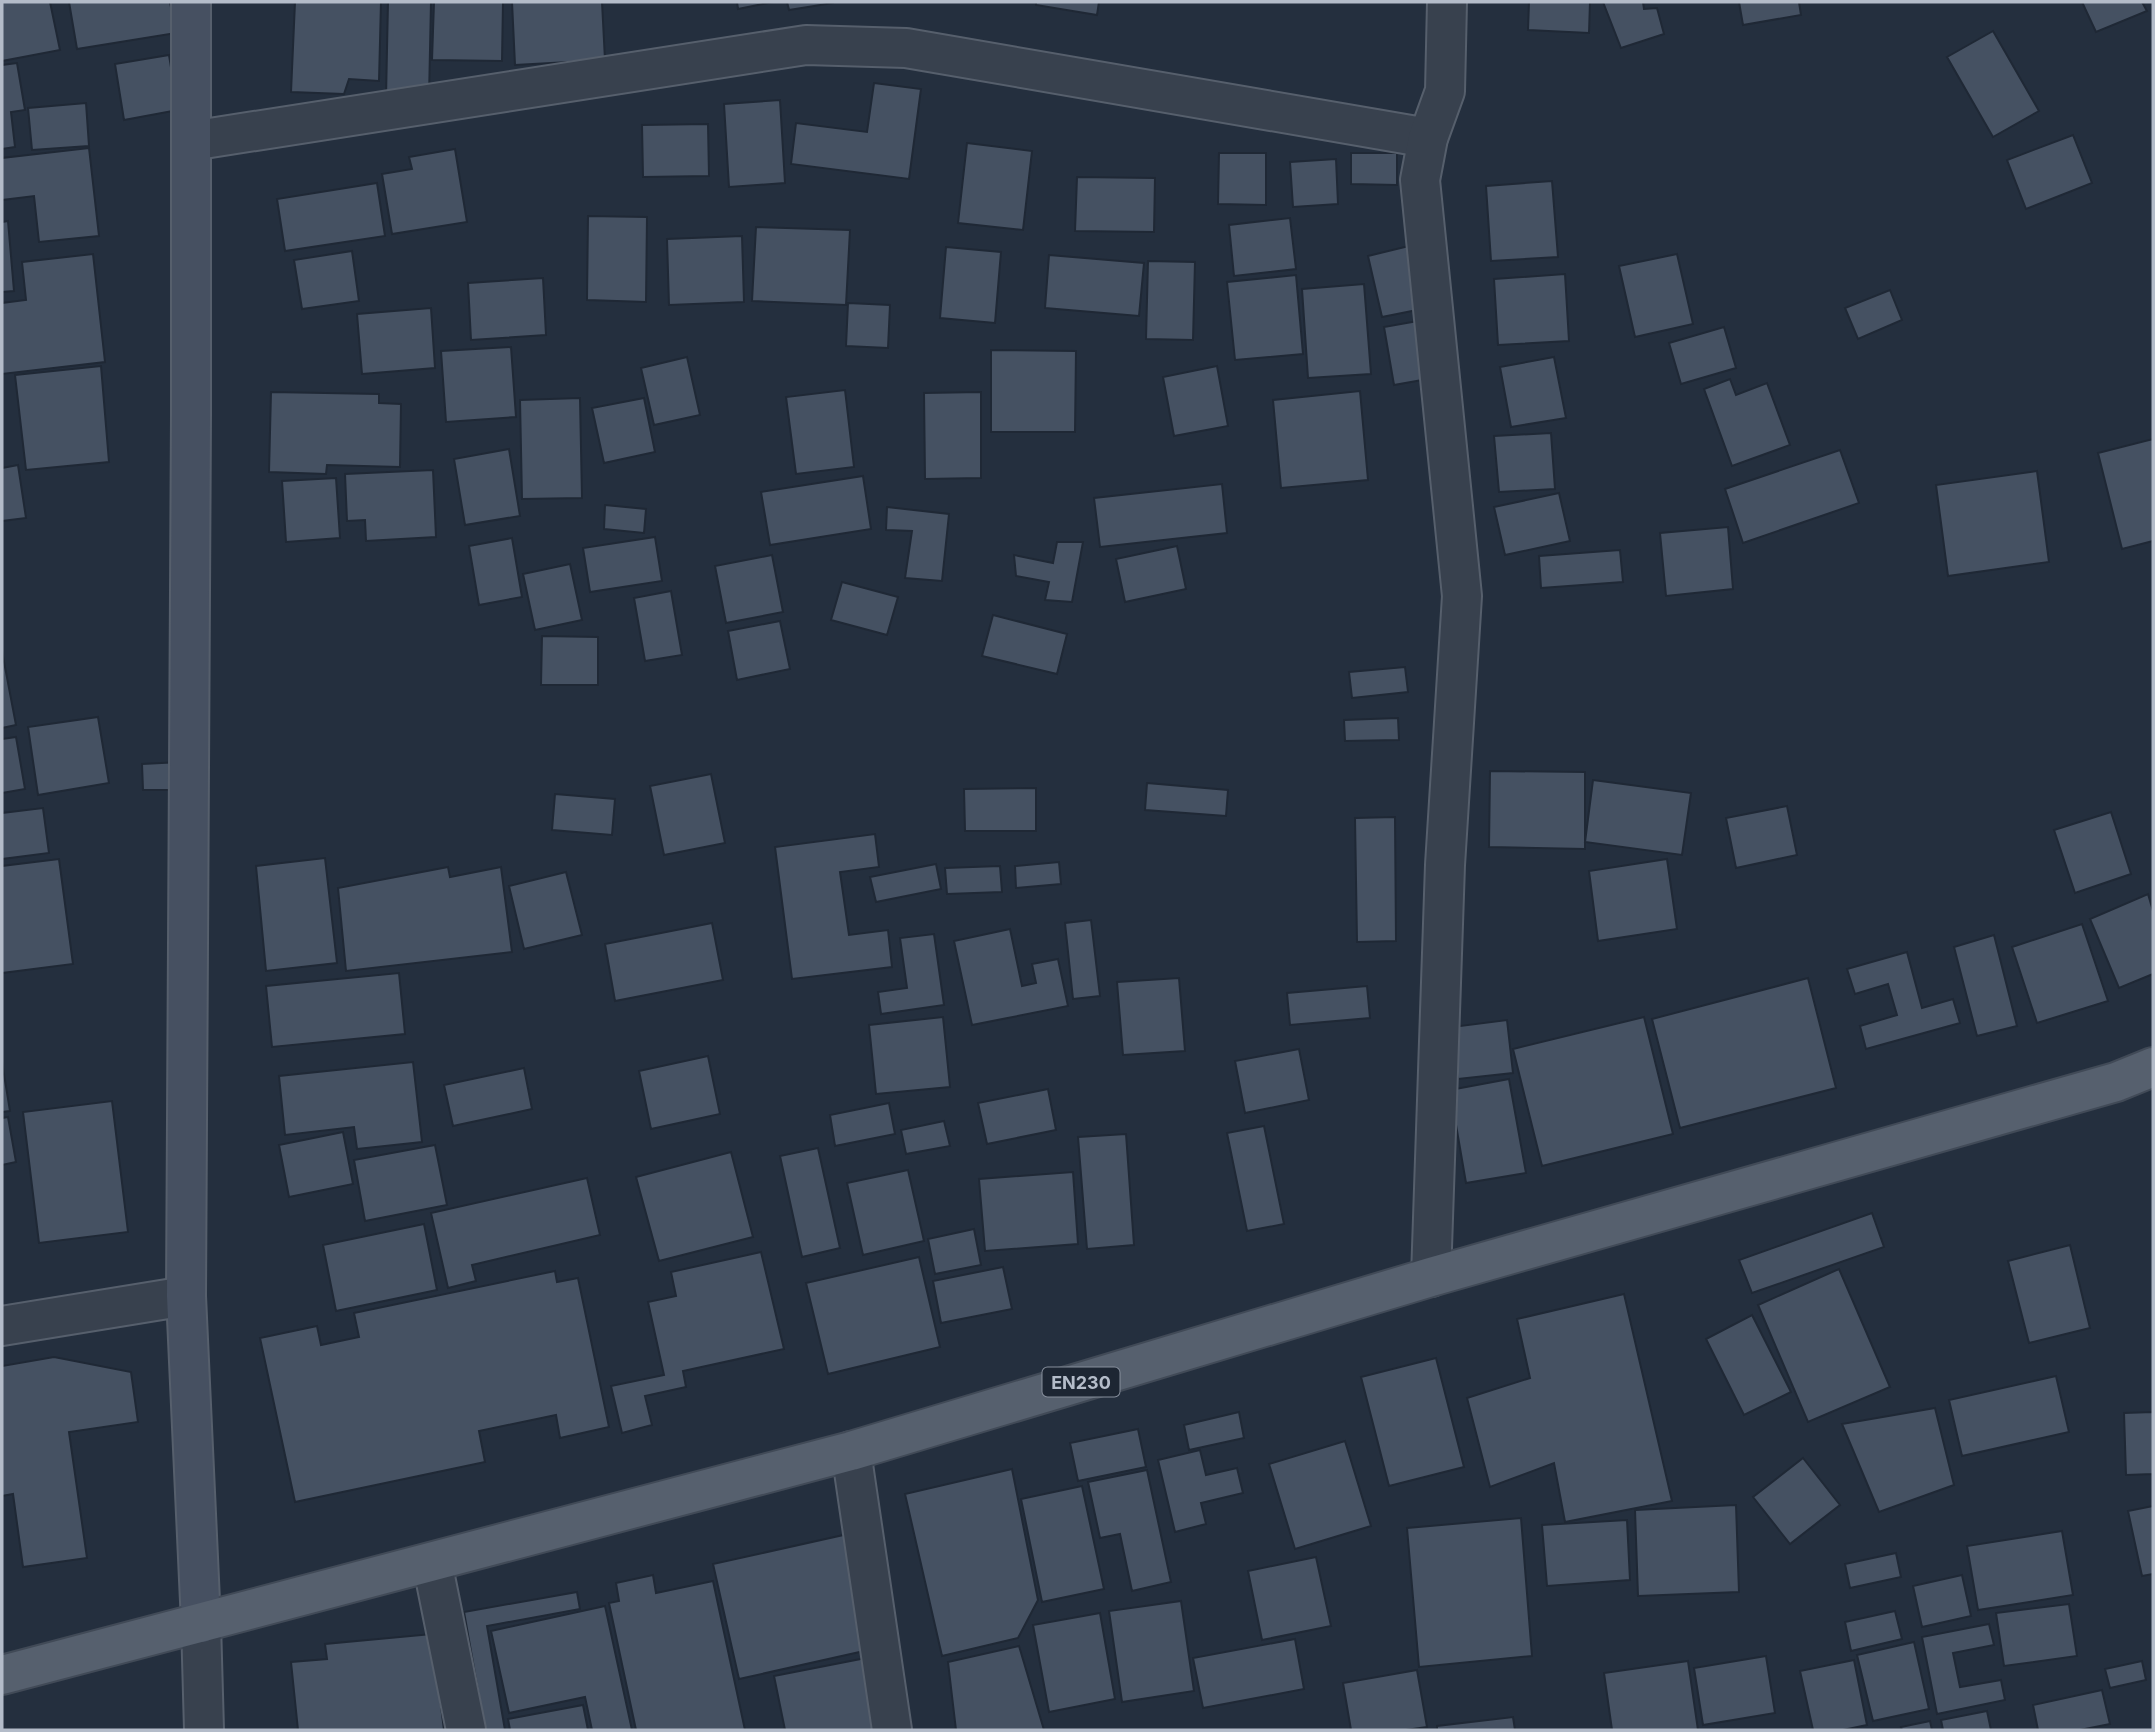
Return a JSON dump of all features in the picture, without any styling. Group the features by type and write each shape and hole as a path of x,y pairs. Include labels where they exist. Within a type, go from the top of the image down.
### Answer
{"main road":[{"name":"EN230","path":"2,1675 851,1451 1431,1277 2116,1082 2153,1067"}],"street":[{"path":"191,2 186,1296 204,1730"},
{"path":"1431,1277 1445,865 1462,596 1420,180 1428,138 1445,91 1447,2"},
{"path":"191,141 806,45 906,48 1428,138"},
{"path":"2116,1082 2153,1083"},
{"path":"2,1326 186,1296"},
{"path":"851,1451 892,1730"},
{"path":"432,1562 466,1730"}],"building":[{"path":"2,2 50,2 60,50 2,61"},
{"path":"69,2 170,2 176,33 77,49"},
{"path":"295,2 381,2 379,81 349,79 344,94 291,92"},
{"path":"388,2 431,2 429,98 386,97"},
{"path":"434,2 503,2 502,61 432,60"},
{"path":"512,2 602,2 605,60 515,65"},
{"path":"737,2 773,2 738,9"},
{"path":"787,2 833,2 833,3 789,10"},
{"path":"1036,2 1099,2 1097,15 1036,5"},
{"path":"1529,2 1590,2 1589,33 1528,30"},
{"path":"1603,2 1643,2 1644,9 1657,8 1664,34 1621,48"},
{"path":"1739,2 1799,2 1801,15 1743,25"},
{"path":"2082,2 2142,2 2147,11 2096,32"},
{"path":"1993,31 2039,111 1993,137 1947,57"},
{"path":"169,55 178,110 124,120 115,64"},
{"path":"17,63 25,110 11,112 15,147 2,149 2,65"},
{"path":"874,83 921,89 909,179 791,164 796,123 867,132"},
{"path":"780,100 785,183 729,187 724,104"},
{"path":"86,103 89,146 32,150 28,108"},
{"path":"708,124 709,176 643,177 642,125"},
{"path":"2073,135 2092,183 2026,209 2007,160"},
{"path":"967,143 1032,151 1023,230 958,223"},
{"path":"89,148 99,236 39,242 34,196 2,200 2,158"},
{"path":"455,149 467,222 392,234 382,174 412,169 409,157"},
{"path":"1219,153 1266,153 1266,205 1218,204"},
{"path":"1351,153 1397,153 1397,185 1351,184"},
{"path":"1336,159 1338,204 1293,207 1290,162"},
{"path":"1077,177 1155,178 1154,232 1075,231"},
{"path":"1552,181 1558,257 1491,261 1486,186"},
{"path":"377,183 385,236 285,251 277,199"},
{"path":"588,216 647,217 646,302 587,300"},
{"path":"1290,218 1296,269 1234,276 1229,225"},
{"path":"8,221 14,291 2,292 2,222"},
{"path":"756,227 850,230 846,305 752,301"},
{"path":"742,236 744,302 669,305 667,239"},
{"path":"1413,245 1427,308 1382,317 1368,256"},
{"path":"946,247 1001,252 995,323 940,318"},
{"path":"352,251 359,301 302,309 294,260"},
{"path":"93,254 105,362 2,374 2,303 26,300 22,262"},
{"path":"1677,254 1693,324 1635,337 1619,266"},
{"path":"1049,255 1144,263 1139,316 1045,308"},
{"path":"1148,261 1195,262 1193,340 1146,339"},
{"path":"1565,274 1569,341 1498,345 1494,279"},
{"path":"1296,275 1303,354 1235,360 1227,282"},
{"path":"543,278 546,335 471,340 468,283"},
{"path":"1364,284 1371,374 1308,378 1302,289"},
{"path":"1890,290 1902,320 1858,339 1845,308"},
{"path":"848,303 890,305 888,348 846,346"},
{"path":"431,308 435,368 362,374 357,314"},
{"path":"1429,319 1439,377 1394,385 1384,327"},
{"path":"1724,327 1736,368 1681,384 1669,343"},
{"path":"511,347 516,417 446,422 441,351"},
{"path":"991,350 1076,351 1075,432 991,432"},
{"path":"687,357 700,415 654,425 641,368"},
{"path":"1554,357 1566,418 1511,427 1500,367"},
{"path":"101,366 109,462 26,470 15,375"},
{"path":"1217,366 1228,426 1174,436 1163,377"},
{"path":"1730,379 1736,395 1767,383 1790,445 1732,466 1704,389"},
{"path":"845,390 854,467 796,474 786,397"},
{"path":"1360,391 1368,480 1281,488 1273,400"},
{"path":"271,392 379,394 379,403 401,404 400,467 327,465 326,474 269,472"},
{"path":"981,392 981,478 925,479 924,393"},
{"path":"580,398 582,498 522,499 520,400"},
{"path":"644,398 655,452 604,463 592,408"},
{"path":"1551,433 1555,489 1499,492 1494,436"},
{"path":"2153,439 2153,541 2122,549 2098,453"},
{"path":"509,449 520,516 465,525 454,459"},
{"path":"1840,450 1859,503 1743,543 1725,489"},
{"path":"18,465 26,518 2,521 2,468"},
{"path":"433,470 436,537 366,541 365,520 347,521 345,474"},
{"path":"2037,471 2049,562 1948,576 1936,485"},
{"path":"863,476 871,529 770,545 761,492"},
{"path":"336,478 340,538 286,542 282,481"},
{"path":"1222,484 1227,533 1100,547 1094,498"},
{"path":"1559,493 1570,541 1505,555 1494,507"},
{"path":"605,505 646,509 644,533 604,529"},
{"path":"887,507 949,514 942,581 905,578 912,531 886,530"},
{"path":"1728,527 1733,589 1666,596 1660,533"},
{"path":"655,537 662,581 590,592 583,548"},
{"path":"512,538 522,597 479,605 469,546"},
{"path":"1057,542 1083,542 1072,602 1045,600 1049,582 1016,576 1014,555 1053,563"},
{"path":"1177,546 1186,589 1125,602 1116,559"},
{"path":"1620,550 1623,582 1541,588 1539,556"},
{"path":"772,555 783,612 726,623 715,566"},
{"path":"570,564 582,620 535,630 523,574"},
{"path":"842,582 898,597 887,635 831,620"},
{"path":"671,591 682,655 645,661 634,598"},
{"path":"993,615 1067,634 1057,674 982,656"},
{"path":"780,621 790,669 737,680 728,631"},
{"path":"542,636 598,637 598,685 541,685"},
{"path":"2,651 16,725 2,728"},
{"path":"1405,667 1408,692 1352,698 1349,672"},
{"path":"98,717 109,783 38,795 28,727"},
{"path":"1398,718 1399,740 1345,741 1344,720"},
{"path":"16,737 25,789 2,793 2,739"},
{"path":"181,762 182,790 143,790 142,764"},
{"path":"1490,771 1585,772 1585,849 1489,847"},
{"path":"711,774 725,843 664,855 650,786"},
{"path":"1593,780 1691,793 1682,855 1585,842"},
{"path":"1147,783 1228,790 1226,816 1145,810"},
{"path":"1036,788 1036,831 965,831 964,789"},
{"path":"555,794 615,799 612,835 552,830"},
{"path":"1787,806 1797,855 1736,868 1726,818"},
{"path":"43,808 49,853 2,859 2,813"},
{"path":"2111,812 2131,874 2075,893 2054,830"},
{"path":"1395,817 1396,941 1357,942 1355,818"},
{"path":"875,834 879,867 840,872 849,935 888,930 892,967 792,979 775,847"},
{"path":"325,858 337,963 266,971 256,866"},
{"path":"59,859 73,964 2,973 2,866"},
{"path":"1667,859 1677,929 1598,941 1589,871"},
{"path":"1059,862 1061,884 1016,888 1015,866"},
{"path":"936,864 941,889 876,902 870,877"},
{"path":"1000,866 1002,892 947,894 945,868"},
{"path":"448,867 450,877 501,867 512,952 346,971 338,888"},
{"path":"566,872 582,935 524,949 509,886"},
{"path":"2148,894 2153,911 2153,974 2119,988 2090,919"},
{"path":"1091,920 1100,996 1073,999 1065,923"},
{"path":"712,923 723,980 615,1001 605,944"},
{"path":"2082,924 2108,1001 2037,1023 2012,947"},
{"path":"1010,929 1022,986 1036,983 1032,964 1058,959 1068,1006 972,1025 954,941"},
{"path":"934,934 944,1005 881,1014 878,992 907,988 900,938"},
{"path":"1994,935 2017,1026 1977,1036 1954,947"},
{"path":"1907,952 1922,1008 1953,999 1960,1023 1866,1049 1860,1026 1897,1015 1888,984 1855,994 1847,969"},
{"path":"399,973 405,1034 272,1047 266,986"},
{"path":"1179,978 1185,1051 1123,1055 1117,982"},
{"path":"1808,978 1836,1088 1680,1128 1652,1019"},
{"path":"1367,986 1370,1018 1290,1025 1287,993"},
{"path":"943,1017 950,1087 876,1094 869,1025"},
{"path":"1644,1017 1673,1134 1542,1166 1513,1049"},
{"path":"1507,1020 1513,1073 1458,1079 1452,1027"},
{"path":"1299,1049 1309,1100 1245,1113 1235,1061"},
{"path":"708,1056 720,1114 651,1129 639,1071"},
{"path":"2,1062 10,1111 2,1112"},
{"path":"413,1062 422,1142 357,1149 354,1127 285,1135 279,1076"},
{"path":"524,1068 532,1109 453,1126 444,1085"},
{"path":"1509,1079 1526,1173 1466,1183 1450,1090"},
{"path":"1048,1089 1056,1130 987,1144 978,1103"},
{"path":"112,1101 128,1232 39,1243 23,1112"},
{"path":"889,1103 895,1134 835,1146 830,1115"},
{"path":"8,1117 16,1162 2,1165 2,1118"},
{"path":"944,1121 950,1146 906,1154 901,1130"},
{"path":"1264,1126 1284,1224 1247,1231 1227,1133"},
{"path":"343,1132 353,1184 289,1197 279,1145"},
{"path":"1126,1134 1134,1245 1087,1249 1078,1137"},
{"path":"435,1145 447,1205 365,1221 354,1160"},
{"path":"818,1148 840,1248 802,1257 780,1156"},
{"path":"731,1152 753,1237 659,1261 636,1177"},
{"path":"908,1170 924,1241 863,1255 847,1183"},
{"path":"1073,1172 1078,1244 985,1251 979,1179"},
{"path":"587,1178 600,1235 472,1265 476,1281 448,1288 431,1213"},
{"path":"1872,1213 1884,1247 1752,1293 1739,1260"},
{"path":"424,1224 437,1290 336,1311 323,1245"},
{"path":"974,1229 981,1265 935,1274 928,1239"},
{"path":"2070,1245 2090,1328 2029,1343 2008,1261"},
{"path":"761,1252 784,1349 683,1371 686,1387 645,1396 652,1425 622,1433 611,1386 664,1375 648,1302 676,1296 671,1272"},
{"path":"919,1257 940,1347 828,1374 806,1283"},
{"path":"1003,1267 1012,1309 941,1323 933,1281"},
{"path":"1839,1269 1890,1387 1808,1422 1758,1305"},
{"path":"555,1271 557,1282 578,1278 609,1427 560,1438 556,1415 479,1431 485,1462 295,1502 260,1338 317,1326 321,1345 359,1337 354,1313"},
{"path":"1624,1294 1672,1501 1565,1522 1554,1463 1490,1487 1467,1398 1530,1378 1517,1319"},
{"path":"1752,1315 1791,1392 1744,1415 1706,1339"},
{"path":"54,1357 131,1372 138,1422 69,1432 87,1558 23,1567 13,1494 2,1496 2,1366"},
{"path":"1436,1358 1464,1467 1389,1486 1361,1377"},
{"path":"2056,1376 2069,1432 1962,1456 1949,1400"},
{"path":"1935,1408 1954,1485 1879,1512 1842,1424"},
{"path":"1239,1412 1244,1438 1189,1450 1184,1425"},
{"path":"2153,1412 2153,1474 2126,1475 2124,1413"},
{"path":"1138,1429 1146,1467 1078,1481 1070,1443"},
{"path":"1345,1441 1371,1526 1295,1549 1269,1464"},
{"path":"1200,1450 1206,1475 1237,1468 1243,1493 1201,1503 1206,1524 1175,1532 1158,1460"},
{"path":"1803,1458 1840,1505 1790,1544 1753,1497"},
{"path":"1012,1469 1038,1600 1018,1638 942,1656 905,1494"},
{"path":"1147,1470 1171,1582 1132,1591 1120,1534 1100,1538 1088,1482"},
{"path":"1082,1486 1104,1589 1042,1602 1021,1499"},
{"path":"1736,1505 1739,1592 1638,1596 1635,1510"},
{"path":"2153,1506 2153,1574 2142,1576 2128,1511"},
{"path":"1521,1518 1532,1656 1419,1667 1407,1528"},
{"path":"1627,1520 1630,1580 1547,1586 1542,1525"},
{"path":"2062,1531 2073,1595 1978,1610 1967,1546"},
{"path":"848,1534 873,1649 739,1679 713,1564"},
{"path":"1896,1553 1901,1577 1850,1588 1845,1564"},
{"path":"1316,1557 1331,1626 1262,1640 1248,1571"},
{"path":"653,1575 656,1593 713,1581 745,1730 636,1730 609,1603 619,1601 616,1583"},
{"path":"1962,1575 1971,1616 1922,1627 1913,1586"},
{"path":"577,1592 580,1609 487,1626 505,1730 485,1730 464,1612"},
{"path":"1181,1601 1194,1691 1122,1702 1109,1611"},
{"path":"2069,1604 2077,1656 2004,1666 1996,1613"},
{"path":"605,1606 632,1730 592,1730 585,1697 509,1713 491,1631"},
{"path":"1895,1611 1902,1639 1851,1651 1845,1622"},
{"path":"1100,1613 1115,1699 1049,1712 1033,1625"},
{"path":"1989,1624 1994,1645 1953,1653 1960,1687 2001,1680 2005,1700 1937,1714 1922,1637"},
{"path":"432,1634 444,1730 298,1730 291,1662 327,1659 325,1644"},
{"path":"1295,1639 1304,1689 1203,1708 1193,1658"},
{"path":"1914,1642 1929,1709 1873,1721 1857,1655"},
{"path":"1019,1646 1044,1730 956,1730 948,1662"},
{"path":"1766,1656 1775,1713 1703,1725 1694,1668"},
{"path":"871,1657 886,1730 785,1730 774,1676"},
{"path":"1854,1660 1867,1725 1843,1730 1813,1730 1800,1671"},
{"path":"1688,1661 1698,1730 1612,1730 1604,1673"},
{"path":"2142,1661 2146,1680 2110,1688 2105,1669"},
{"path":"1417,1670 1427,1727 1406,1730 1351,1730 1343,1683"},
{"path":"2102,1690 2110,1724 2080,1730 2038,1730 2033,1705"},
{"path":"583,1705 588,1730 510,1730 508,1719"},
{"path":"1987,1711 1991,1730 1943,1730 1941,1720"},
{"path":"1513,1717 1515,1730 1437,1730 1437,1726"},
{"path":"1930,1721 1932,1730 1902,1730 1901,1727"}]}
